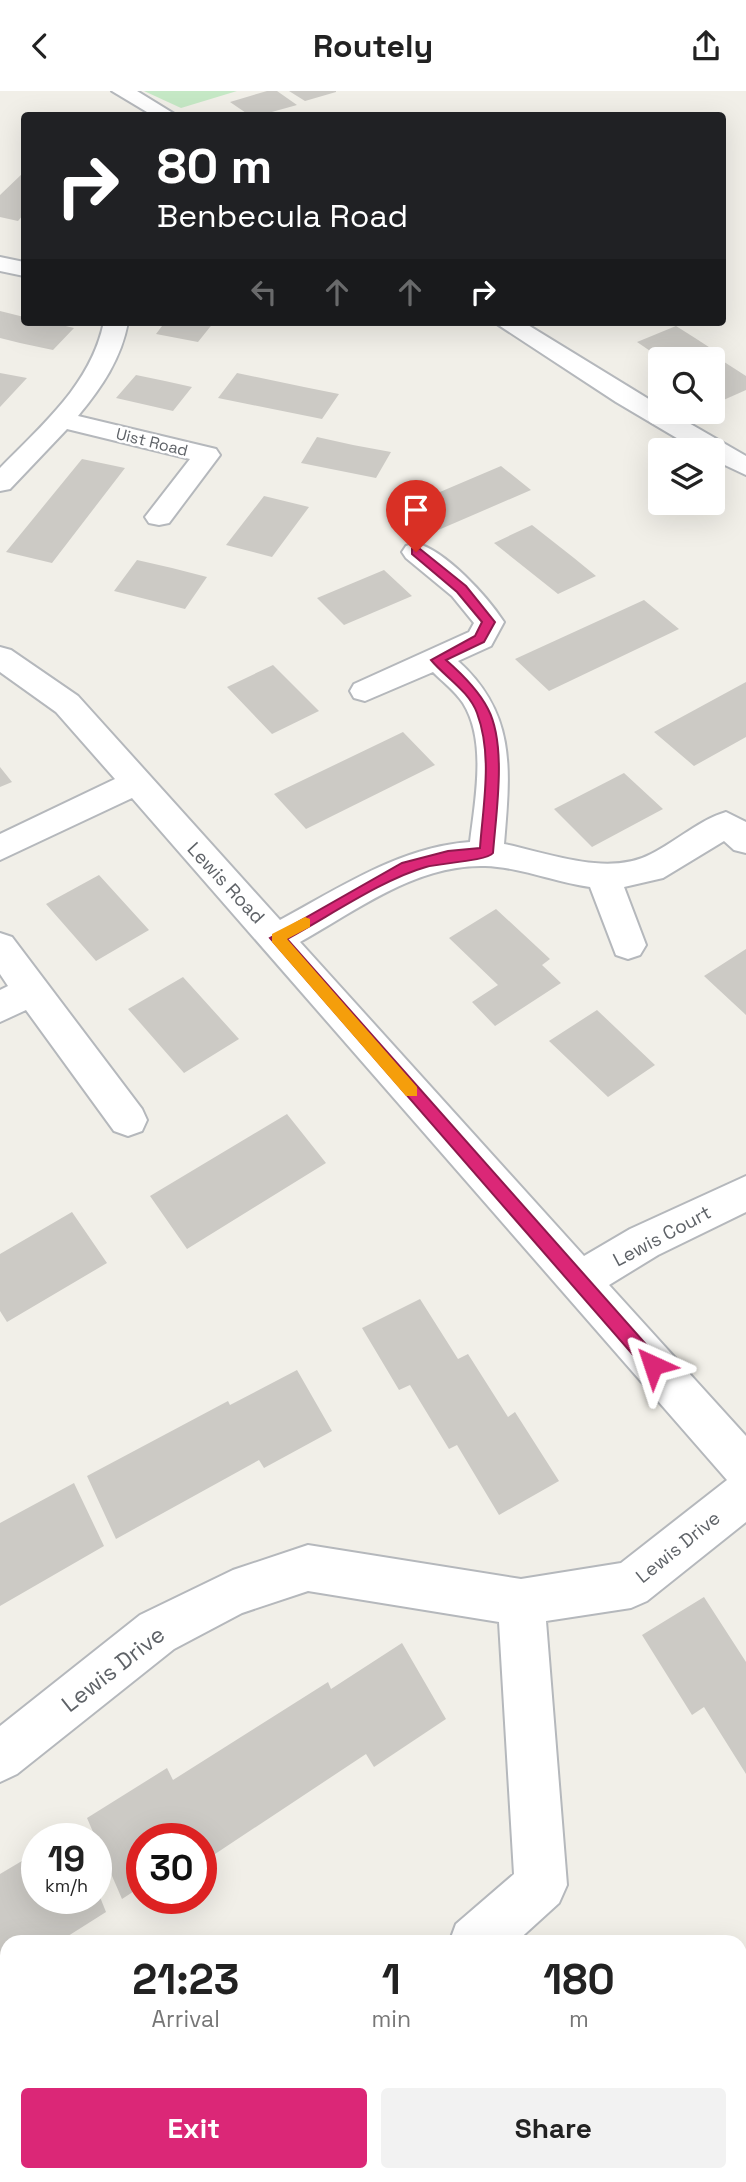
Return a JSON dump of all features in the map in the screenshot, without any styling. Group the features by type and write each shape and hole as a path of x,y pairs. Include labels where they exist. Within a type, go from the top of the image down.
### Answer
{"street":[{"path":"122,91 160,112"},
{"path":"1,264 21,268"},
{"path":"0,484 61,420 95,377 115,335 116,326"},
{"path":"512,326 625,397 746,467"},
{"name":"Uist Road","path":"61,420 207,456 159,517"},
{"path":"365,691 480,639 489,622 462,589 416,552"},
{"name":"Lewis Road","path":"0,657 67,704 134,783 278,938 746,1469"},
{"path":"438,660 460,680 483,711 493,762 486,853"},
{"path":"0,848 134,783"},
{"path":"278,938 407,867 448,856 486,853 603,877 628,875 652,868 726,824 746,841"},
{"path":"603,877 628,945"},
{"path":"0,947 128,1120"},
{"path":"0,1007 32,990"},
{"name":"Lewis Court","path":"579,1281 644,1242 746,1193"},
{"name":"Lewis Drive","path":"0,1756 157,1632 233,1593 308,1568 521,1602 631,1585 746,1493"},
{"path":"484,1935 541,1885 521,1602"}],"green space":[{"path":"144,91 237,91 181,108"}],"building":[{"path":"267,91 277,91 297,105 272,112 245,112 230,102"},
{"path":"289,91 336,91 336,92 305,101"},
{"path":"21,175 21,218 18,221 0,217 0,195"},
{"path":"0,311 21,316 21,326 74,328 53,350 0,338"},
{"path":"162,326 211,326 198,342 156,334"},
{"path":"676,326 709,347 648,347 648,349 637,342"},
{"path":"725,362 746,376 746,390 725,399"},
{"path":"0,373 27,378 0,407"},
{"path":"237,373 339,394 322,419 218,398"},
{"path":"136,375 192,387 173,411 116,398"},
{"path":"317,437 391,452 376,478 301,463"},
{"path":"82,459 125,468 52,563 6,552"},
{"path":"501,466 531,490 436,531 407,506"},
{"path":"264,496 309,507 272,557 226,545"},
{"path":"532,525 596,576 558,594 494,543"},
{"path":"137,560 207,577 185,609 114,591"},
{"path":"384,570 412,596 344,625 317,598"},
{"path":"644,600 679,629 549,691 515,659"},
{"path":"273,665 319,711 272,734 227,687"},
{"path":"746,682 746,737 694,766 654,732"},
{"path":"403,732 435,765 306,829 274,794"},
{"path":"0,767 12,782 0,787"},
{"path":"624,773 663,809 592,847 554,809"},
{"path":"99,875 149,930 96,961 46,904"},
{"path":"496,909 550,959 542,965 561,983 495,1026 472,1002 498,985 449,938"},
{"path":"746,949 746,1015 704,976"},
{"path":"183,977 239,1039 184,1073 128,1009"},
{"path":"597,1010 655,1065 608,1097 549,1041"},
{"path":"287,1114 326,1163 187,1249 150,1196"},
{"path":"72,1212 107,1263 7,1322 0,1311 0,1254"},
{"path":"420,1299 458,1359 468,1354 508,1417 515,1412 559,1481 499,1515 457,1445 449,1449 410,1385 399,1390 362,1328"},
{"path":"297,1370 332,1431 264,1468 259,1460 116,1539 87,1476 228,1401 230,1405"},
{"path":"74,1483 104,1546 0,1606 0,1523"},
{"path":"704,1597 746,1662 746,1774 704,1707 692,1715 642,1635"},
{"path":"402,1643 446,1719 374,1767 366,1754 217,1853 217,1823 126,1823 126,1896 122,1899 112,1876 112,1823 89,1823 87,1818 167,1768 173,1780 328,1682 331,1689"},
{"path":"21,1862 21,1914 103,1914 70,1935 0,1935 0,1874"}],"slow traffic":[{"path":"305,923 278,938 411,1092"}],"route":[{"path":"416,552 462,589 479,606 489,622 480,639 438,660 460,680 483,711 493,762 486,853 448,856 407,867 278,938 653,1365"}]}
